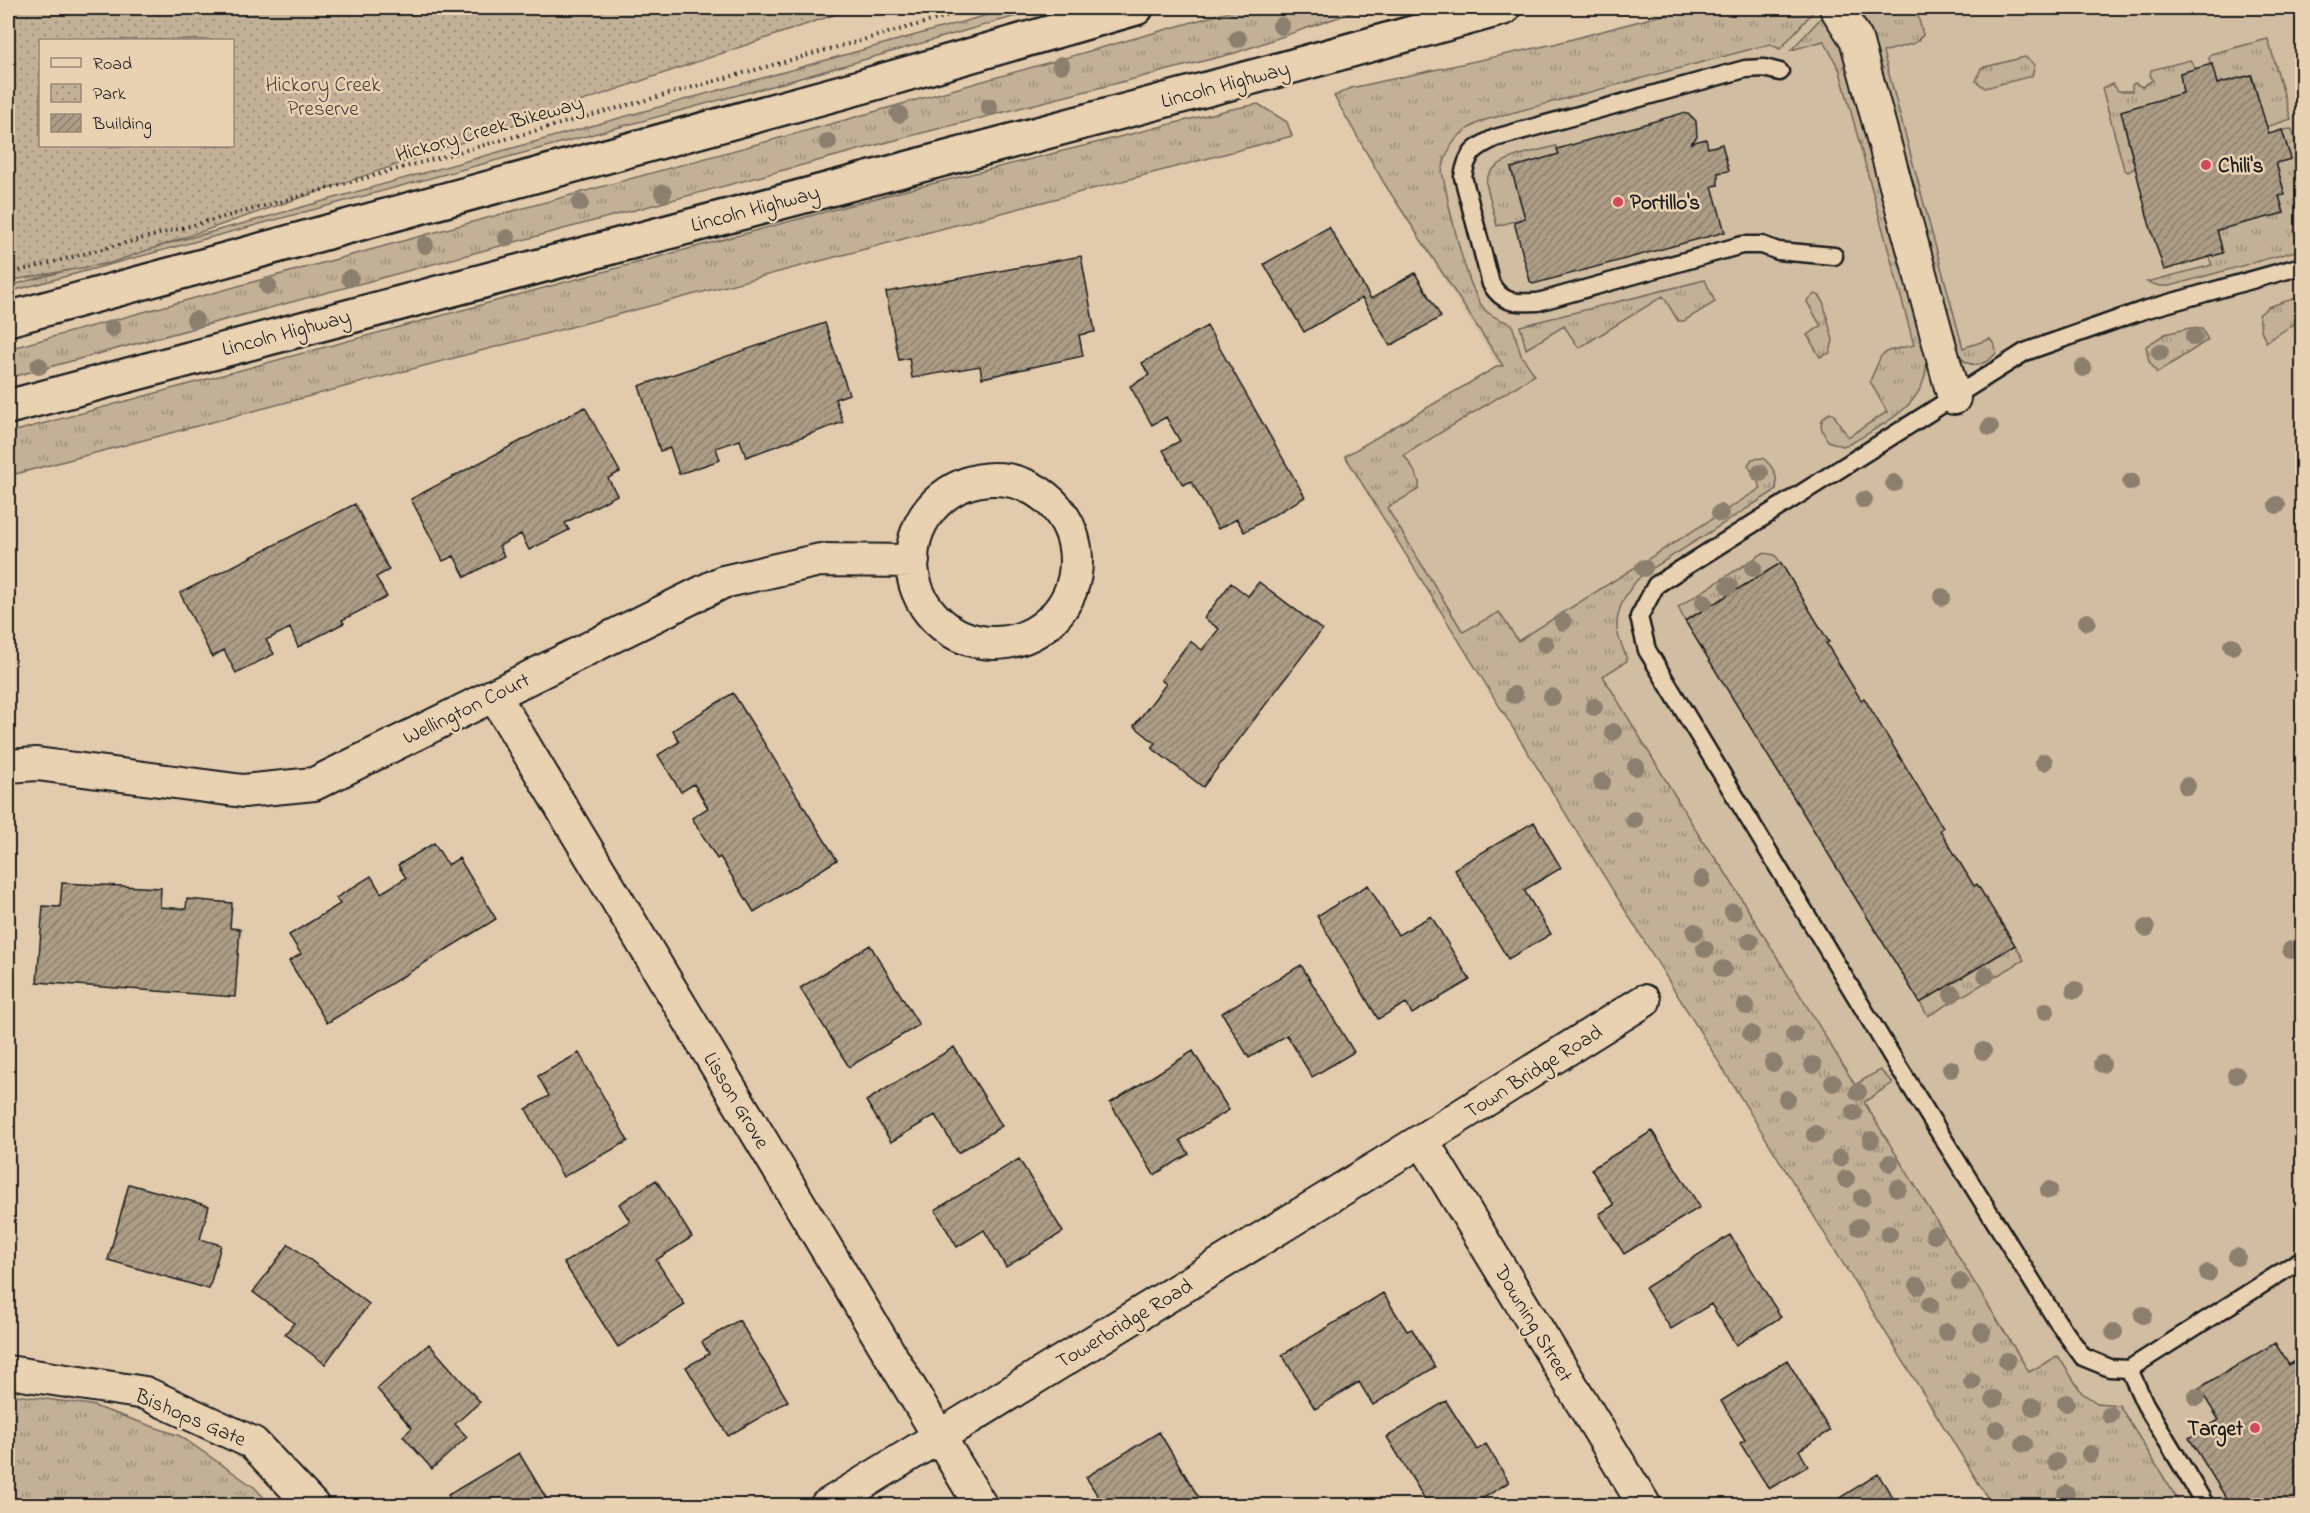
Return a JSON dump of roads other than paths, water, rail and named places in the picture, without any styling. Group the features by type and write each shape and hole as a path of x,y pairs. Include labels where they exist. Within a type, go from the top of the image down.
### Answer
{"main road":[{"path":"8,319 818,99 1092,15 1136,8"},
{"name":"Lincoln Highway","path":"8,406 1264,74 1503,8"}],"street":[{"path":"1836,8 1857,39 1953,398"},
{"path":"988,479 1015,482 1040,492 1060,511 1072,534 1077,561 1073,587 1060,611 1040,629 1016,641 989,644 963,637 940,623 922,601 913,576 913,561 913,548 922,523 939,501 962,485 988,479"},
{"name":"Wellington Court","path":"8,766 37,764 243,791 314,783 723,582 820,560 913,561"},
{"name":"Lisson Grove","path":"494,695 981,1506"},
{"name":"Town Bridge Road","path":"1422,1140 1644,1001"},
{"name":"Towerbridge Road","path":"826,1506 1422,1140"},
{"name":"Downing Street","path":"1422,1140 1645,1506"},
{"name":"Bishops Gate","path":"8,1372 145,1393 253,1443 313,1506"}],"lane":[{"path":"1780,72 1764,68 1745,69 1495,138 1478,146 1466,161 1463,177 1491,284 1498,295 1509,301 1538,302 1742,245 1762,245 1778,251 1834,256"},
{"path":"2302,266 2144,310 2025,352 1656,585 1639,617 1647,650 1890,1053 2058,1321 2083,1357 2110,1368 2129,1369 2302,1259"},
{"path":"2129,1369 2145,1404 2206,1506"}],"place":[{"name":"Chili's","path":"2206,165"},
{"name":"Portillo's","path":"1618,202"},
{"name":"Target","path":"2255,1428"}],"park label":[{"name":"Hickory Creek Preserve","path":"323,96"}]}
